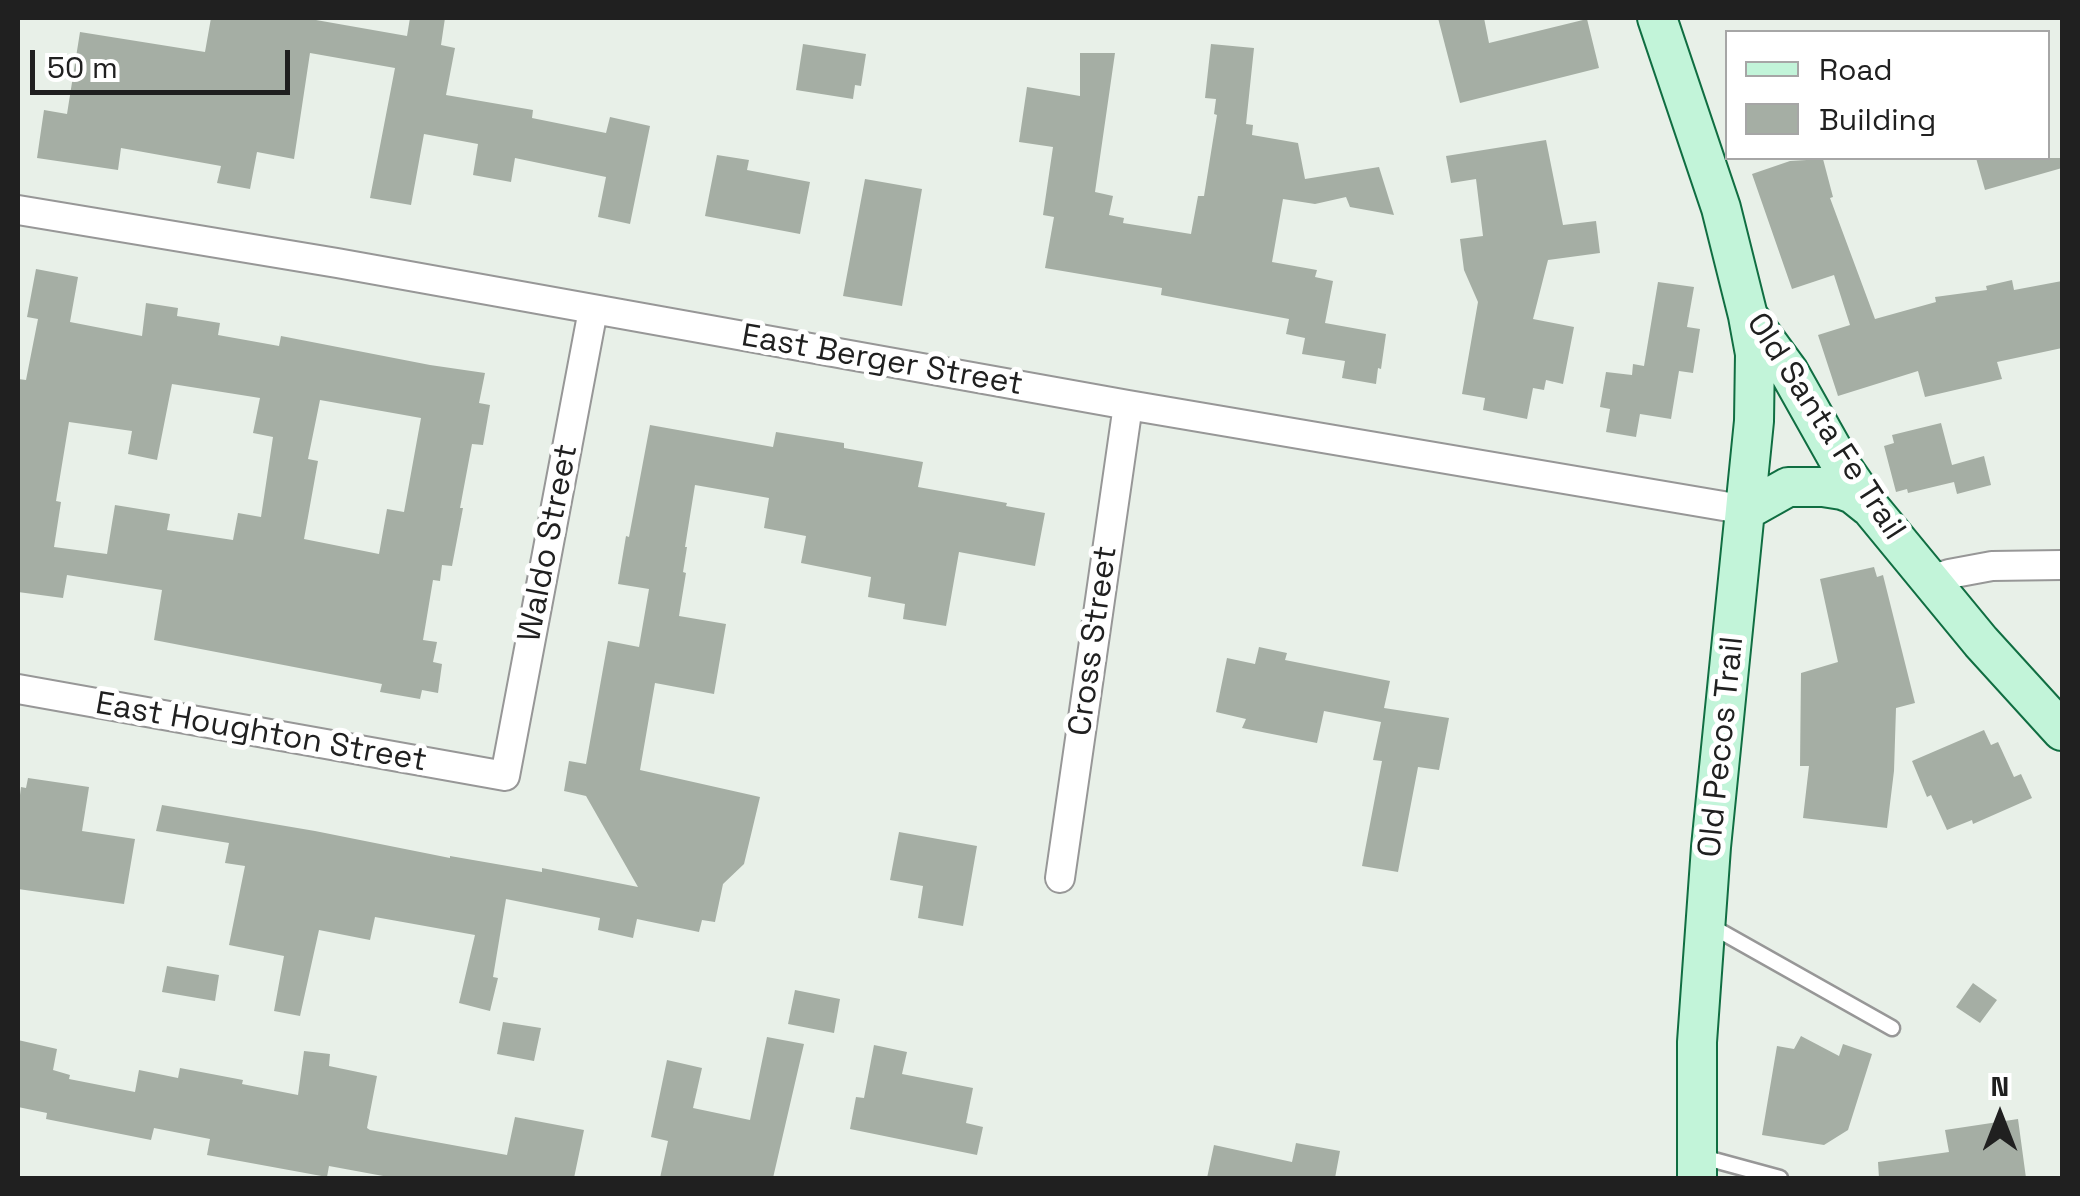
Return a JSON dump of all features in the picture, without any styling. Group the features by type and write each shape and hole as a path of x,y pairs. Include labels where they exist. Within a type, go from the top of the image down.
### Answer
{"main road":[{"name":"Old Santa Fe Trail","path":"1657,18 1721,208 1748,316 1789,372 1869,506 2001,665 2062,731"},
{"name":"Old Pecos Trail","path":"1697,1167 1697,1042 1711,846 1754,404 1754,354 1748,316"},
{"path":"1746,510 1788,488 1842,490 1869,506"}],"street":[{"name":"East Berger Street","path":"18,210 1746,510"},
{"name":"Waldo Street","path":"505,776 593,310"},
{"name":"Cross Street","path":"1060,878 1128,405"},
{"path":"1930,580 1992,566 2062,565"},
{"name":"East Houghton Street","path":"18,689 505,776"}],"lane":[{"path":"1706,922 1892,1028"},
{"path":"1697,1167 1780,1178"}],"building":[{"path":"211,18 316,18 407,36 410,18 445,18 441,45 455,48 446,95 533,110 532,118 606,133 610,117 650,126 630,224 598,217 606,177 515,158 511,182 473,175 478,144 424,134 411,205 370,198 395,68 310,53 294,159 257,152 250,189 217,183 221,166 121,148 118,170 37,158 44,110 67,114 80,32 205,52"},
{"path":"1438,18 1484,18 1489,43 1587,19 1599,68 1460,103"},
{"path":"803,44 866,54 861,86 855,85 853,99 796,90"},
{"path":"1211,44 1254,48 1246,124 1253,125 1252,135 1298,143 1305,179 1379,167 1394,215 1350,207 1346,197 1315,204 1283,199 1272,262 1317,270 1315,277 1333,281 1325,323 1386,334 1376,384 1342,378 1345,361 1302,354 1305,338 1286,334 1289,319 1161,295 1162,288 1045,268 1054,217 1043,215 1053,147 1019,142 1027,87 1080,96 1080,53 1115,53 1095,192 1113,196 1109,215 1124,218 1123,223 1191,234 1198,196 1204,196 1217,115 1216,99 1205,98"},
{"path":"1546,140 1563,225 1596,221 1600,253 1548,260 1533,319 1574,327 1563,384 1546,380 1544,390 1533,388 1527,419 1483,410 1485,398 1462,394 1478,302 1464,270 1460,239 1483,236 1476,179 1451,183 1446,156"},
{"path":"717,155 749,160 747,170 810,182 800,234 705,216"},
{"path":"2062,158 2062,168 1985,190 1977,160"},
{"path":"1823,160 1833,197 1830,198 1875,319 1936,302 1935,297 1987,290 1986,286 2012,280 2014,290 2062,281 2062,348 1997,362 2002,379 1925,397 1918,371 1838,396 1818,335 1850,325 1834,275 1792,289 1752,174 1790,161"},
{"path":"865,179 922,189 902,306 843,296"},
{"path":"36,269 78,277 70,322 142,336 146,303 178,308 177,316 220,323 218,335 279,346 281,336 485,373 479,403 490,405 483,445 472,444 452,566 442,565 440,581 433,580 423,640 437,642 433,662 442,664 438,693 422,690 420,699 380,692 382,684 154,640 162,590 67,575 63,598 18,592 18,379 26,380 38,319 27,317","holes":["172,384 260,398 253,433 273,437 261,517 238,513 233,540 167,530 170,514 115,505 107,554 54,547 61,502 56,501 69,422 132,431 128,454 157,460","320,400 421,418 404,512 387,509 379,554 304,539 318,461 308,459"]},
{"path":"1658,282 1694,287 1687,327 1700,329 1693,373 1679,371 1671,419 1640,414 1636,437 1606,432 1610,409 1600,407 1606,372 1632,375 1633,364 1644,366"},
{"path":"1941,423 1952,465 1984,456 1991,485 1957,494 1954,482 1908,493 1907,489 1896,492 1884,446 1894,443 1892,435"},
{"path":"650,425 773,447 776,432 923,462 918,487 1045,513 1035,566 959,552 946,626 903,619 905,604 868,597 871,577 801,563 806,536 764,528 769,498 695,485 679,616 726,624 714,694 655,683 640,770 760,797 744,864 723,884 715,922 702,920 699,932 637,919 633,938 598,930 600,918 506,899 493,977 498,978 490,1011 459,1003 475,935 375,917 370,940 319,930 300,1016 274,1011 284,956 229,945 245,866 225,863 229,843 156,831 162,805 450,858 542,872 542,868 638,887 586,796 564,791 569,761 586,764 608,641 639,647 649,589 618,584"},
{"path":"1874,567 1877,577 1883,575 1915,703 1896,708 1887,828 1803,818 1809,766 1800,766 1801,673 1838,662 1820,579"},
{"path":"1259,647 1287,653 1285,660 1390,681 1384,708 1449,718 1439,770 1418,767 1398,872 1362,866 1382,761 1373,760 1381,722 1324,711 1317,743 1242,728 1246,719 1216,712 1227,658 1255,664"},
{"path":"1984,730 1991,745 1998,742 2014,777 2021,774 2032,798 1973,824 1972,820 1947,830 1912,761"},
{"path":"28,778 89,787 82,831 135,839 124,904 18,889 18,811 21,787 26,788"},
{"path":"899,832 977,846 963,926 918,918 923,886 890,880"},
{"path":"167,966 219,975 215,1001 162,992"},
{"path":"1973,983 1997,1000 1980,1023 1956,1007"},
{"path":"795,990 840,999 834,1033 788,1024"},
{"path":"503,1022 541,1028 534,1061 497,1054"},
{"path":"1801,1036 1839,1056 1843,1044 1872,1054 1848,1130 1824,1145 1762,1135 1777,1046 1794,1049"},
{"path":"767,1037 804,1044 773,1178 660,1178 668,1141 651,1137 667,1060 702,1068 693,1108 750,1120"},
{"path":"18,1040 57,1049 53,1070 70,1075 69,1079 135,1092 139,1070 178,1078 180,1068 298,1095 304,1051 330,1054 329,1066 377,1076 367,1128 370,1130 507,1155 515,1117 584,1130 574,1178 394,1178 329,1166 327,1177 207,1155 210,1139 154,1128 151,1140 46,1119 47,1113 18,1107"},
{"path":"874,1045 907,1052 902,1074 973,1088 966,1123 983,1127 977,1155 850,1129 856,1097 864,1098"},
{"path":"2018,1119 2026,1178 1879,1178 1878,1162 1949,1152 1945,1130"},
{"path":"1296,1143 1340,1151 1335,1178 1207,1178 1214,1145 1292,1162"}]}
